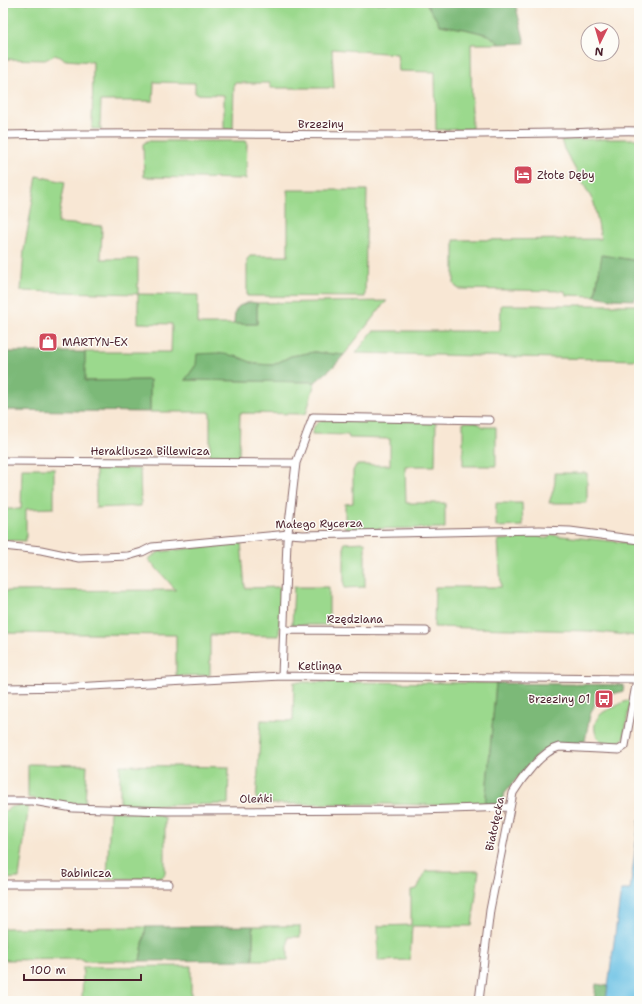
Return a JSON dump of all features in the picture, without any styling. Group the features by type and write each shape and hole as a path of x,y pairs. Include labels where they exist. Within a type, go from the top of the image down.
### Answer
{"street":[{"name":"Brzeziny","path":"3,135 489,134 574,133 612,130 639,131"},
{"path":"282,676 287,541 296,463 313,417 490,420"},
{"name":"Herakliusza Billewicza","path":"3,461 296,463"},
{"name":"Małego Rycerza","path":"3,546 41,550 78,558 93,558 128,556 152,547 289,534 303,535 540,530 570,531 639,540"},
{"name":"Rzędziana","path":"284,630 426,631"},
{"name":"Białołęcka","path":"479,1001 490,910 513,793 521,779 552,749 559,747 622,749 625,746 639,668"},
{"name":"Ketlinga","path":"3,688 81,686 282,676 637,679"},
{"name":"Oleńki","path":"3,801 33,801 73,808 168,811 420,810 510,807"},
{"name":"Babinicza","path":"3,884 169,884"}],"green space":[{"path":"3,3 426,3 440,25 489,35 500,44 471,44 472,129 436,130 435,72 399,71 397,54 332,49 334,88 270,88 270,83 234,83 233,129 224,129 224,95 195,94 195,83 154,82 153,101 101,101 100,126 102,129 92,129 93,62 66,60 55,55 45,60 3,59"},
{"path":"426,3 515,3 525,43 500,44 489,35 440,25"},
{"path":"639,139 639,261 613,257 599,271 595,296 566,295 565,291 459,289 456,287 454,284 454,240 601,239 594,203 564,149 561,140"},
{"path":"147,141 247,141 246,179 144,177 143,144"},
{"path":"37,176 65,182 58,223 102,226 101,259 138,259 138,294 21,291 24,250"},
{"path":"287,190 367,190 365,297 247,296 247,259 250,256 288,256"},
{"path":"602,255 639,261 639,286 635,300 611,299 595,296"},
{"path":"138,294 198,295 198,324 257,324 257,303 387,301 344,355 314,352 291,356 273,365 255,364 236,356 196,365 185,380 315,382 306,414 240,413 239,459 210,458 210,412 150,412 150,380 84,381 85,352 171,352 172,324 138,323"},
{"path":"250,302 257,303 257,324 234,324 235,312 239,306"},
{"path":"501,305 639,305 639,360 356,353 373,331 500,331"},
{"path":"3,352 85,352 85,381 150,380 150,412 3,410"},
{"path":"314,352 344,355 332,368 315,382 185,380 196,365 197,354 217,353 236,356 255,364 273,365 291,356"},
{"path":"3,410 5,410 5,455 3,455"},
{"path":"322,420 436,422 435,466 405,466 406,503 445,503 445,528 345,529 345,504 353,503 353,471 356,465 390,465 390,439 349,438 348,435 312,434 315,426"},
{"path":"463,422 476,422 484,427 496,427 496,466 463,466"},
{"path":"22,468 54,468 54,508 26,509 26,541 3,540 3,509 21,509"},
{"path":"96,468 140,469 141,506 96,508"},
{"path":"554,473 587,473 587,503 549,503 555,484"},
{"path":"496,503 522,503 523,526 496,527"},
{"path":"515,535 539,535 542,538 548,538 552,535 639,544 639,628 637,636 588,631 434,627 435,587 501,587 498,540 514,539"},
{"path":"241,542 245,588 281,587 279,636 210,635 210,675 176,676 176,635 3,633 3,591 176,590 148,559 159,552"},
{"path":"365,542 365,587 344,588 344,543"},
{"path":"294,587 329,587 329,625 292,625"},
{"path":"294,682 496,683 485,806 256,804 261,720 293,721"},
{"path":"496,683 624,685 623,691 596,698 590,715 585,741 576,744 553,745 539,753 506,791 500,805 485,806"},
{"path":"629,700 630,702 624,738 611,745 599,740 595,728 596,721 601,714"},
{"path":"28,764 87,765 85,804 67,804 28,798"},
{"path":"120,765 229,767 228,804 120,806"},
{"path":"29,804 19,878 3,879 3,812 11,807"},
{"path":"110,811 157,814 165,818 165,874 161,878 107,879"},
{"path":"426,871 479,871 472,926 412,926 410,960 378,961 378,926 411,925 411,890 417,889"},
{"path":"253,926 300,926 300,937 288,937 288,960 253,960"},
{"path":"253,926 253,960 140,961 146,927"},
{"path":"146,927 140,961 83,961 82,959 3,960 3,928"},
{"path":"191,966 191,1001 82,1001 83,967"},
{"path":"596,984 608,986 606,1001 594,1001"}],"water":[{"path":"639,820 639,1001 606,1001 621,890 630,890"}],"place":[{"name":"Złote Dęby","path":"523,175"},
{"name":"MARTYN-EX","path":"48,342"},
{"name":"Brzeziny 01","path":"604,699"}]}
